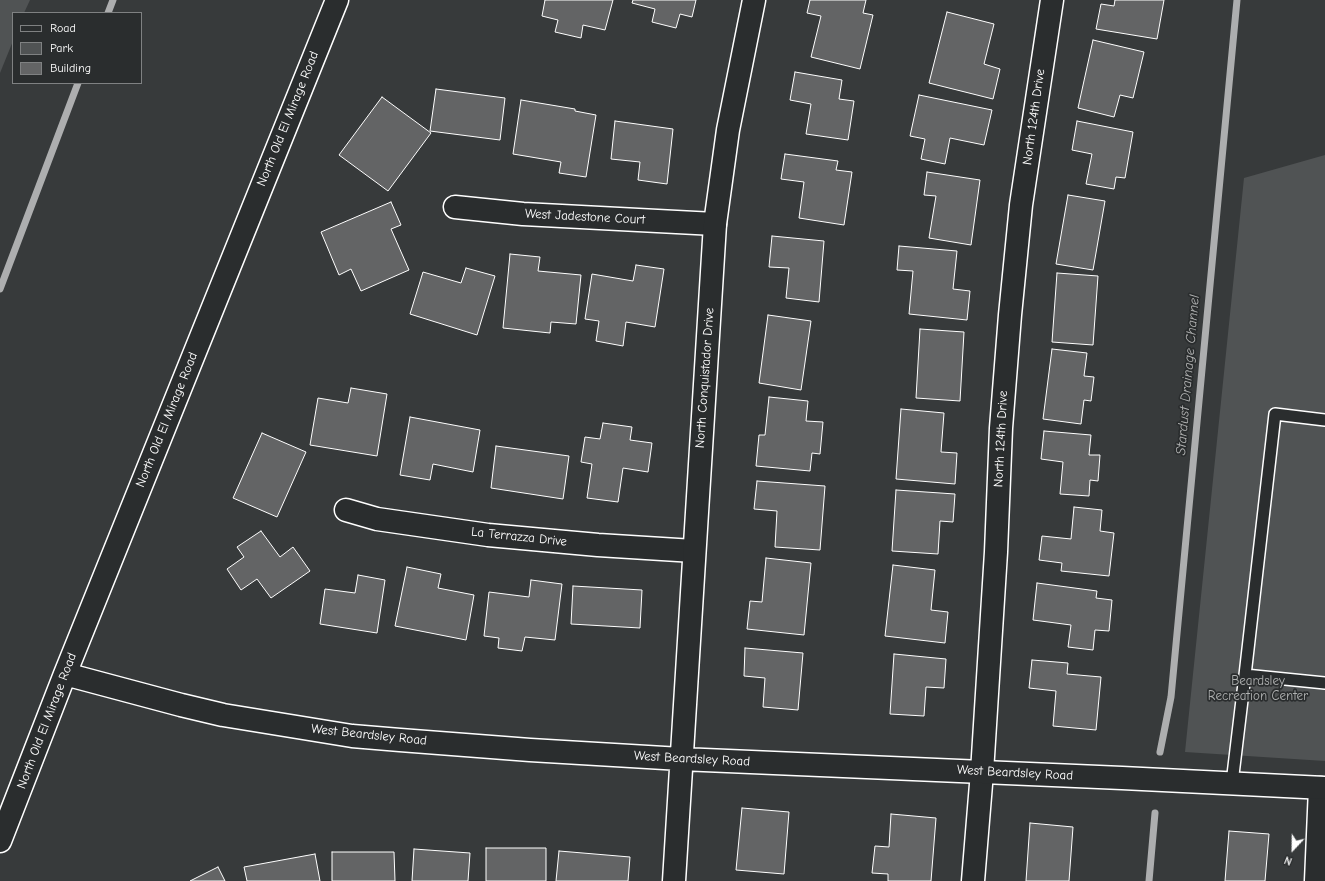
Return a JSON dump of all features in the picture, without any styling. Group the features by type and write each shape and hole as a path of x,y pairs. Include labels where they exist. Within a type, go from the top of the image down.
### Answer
{"street":[{"name":"North Old El Mirage Road","path":"0,841 65,674 337,0"},
{"name":"North Conquistador Drive","path":"674,881 716,224 728,130 754,0"},
{"name":"North 124th Drive","path":"973,881 982,772 996,552 1001,428 1010,315 1021,205 1052,0"},
{"name":"West Jadestone Court","path":"455,207 522,214 716,224"},
{"name":"La Terrazza Drive","path":"346,510 376,519 488,535 598,545 694,551"},
{"name":"West Beardsley Road","path":"65,674 223,715 352,736 530,750 681,759 1322,788"},
{"path":"1316,881 1322,788"}],"lane":[{"path":"1232,783 1275,414 1325,420"},
{"path":"1245,675 1325,683"}],"green space":[{"path":"0,0 30,0 24,12 12,12 12,43 0,73"},
{"name":"Beardsley Recreation Center","path":"1325,155 1325,761 1185,752 1244,178"}],"building":[{"path":"545,0 613,0 605,30 583,25 581,38 555,32 558,20 542,16"},
{"path":"633,0 696,0 692,17 680,14 676,28 652,22 655,9 632,3"},
{"path":"810,0 866,0 863,13 873,15 860,69 811,57 821,16 807,13"},
{"path":"1115,0 1164,0 1157,39 1096,29 1101,4 1114,6"},
{"path":"947,12 994,24 984,64 1000,69 993,99 929,83"},
{"path":"1093,40 1144,52 1133,98 1120,95 1114,117 1078,108"},
{"path":"795,72 842,80 839,99 854,101 848,140 806,134 811,104 790,100"},
{"path":"436,89 505,98 500,140 430,131"},
{"path":"919,95 992,110 984,145 950,138 945,164 921,159 925,139 910,136"},
{"path":"382,97 431,133 388,191 339,155"},
{"path":"521,100 575,109 575,111 596,115 586,177 559,173 561,162 513,154"},
{"path":"615,121 673,129 667,184 638,180 640,162 611,159"},
{"path":"1077,121 1133,132 1125,178 1116,177 1114,189 1086,184 1092,154 1072,150"},
{"path":"785,154 838,161 836,170 852,172 844,225 799,218 804,182 781,179"},
{"path":"927,172 980,180 971,245 929,238 936,196 924,195"},
{"path":"1068,195 1105,201 1093,270 1056,264"},
{"path":"391,202 401,225 391,229 409,270 361,291 351,269 339,275 321,232"},
{"path":"772,236 824,241 819,302 786,298 789,268 769,267"},
{"path":"899,246 957,251 953,289 970,291 967,320 909,314 913,271 897,270"},
{"path":"510,254 540,257 538,271 581,275 576,324 551,322 550,333 503,328"},
{"path":"636,265 664,269 655,327 626,322 623,346 596,341 599,321 585,319 592,274 633,281"},
{"path":"466,268 495,276 477,335 410,314 423,272 461,283"},
{"path":"1057,273 1098,276 1093,345 1052,342"},
{"path":"768,315 811,321 801,390 759,383"},
{"path":"920,329 964,332 960,401 916,398"},
{"path":"1052,349 1087,353 1084,376 1094,377 1091,401 1084,400 1081,424 1043,419"},
{"path":"351,388 387,394 377,456 310,445 318,398 348,403"},
{"path":"769,397 808,401 806,421 823,422 820,454 812,453 810,471 756,466 759,435 765,435"},
{"path":"901,409 944,413 941,452 957,453 955,484 896,479"},
{"path":"410,417 480,430 473,472 433,464 430,480 400,475"},
{"path":"603,423 632,427 630,440 652,443 648,472 623,468 618,502 587,498 592,464 581,462 585,437 600,439"},
{"path":"1044,431 1091,435 1089,455 1100,455 1098,481 1090,480 1089,496 1060,494 1063,462 1041,459"},
{"path":"262,433 306,452 277,517 233,498"},
{"path":"496,446 569,456 563,499 491,488"},
{"path":"757,481 825,486 820,550 775,547 777,511 754,509"},
{"path":"896,490 955,494 953,522 940,521 938,554 892,551"},
{"path":"1074,507 1102,510 1100,531 1114,533 1109,576 1061,571 1062,563 1039,560 1042,536 1071,539"},
{"path":"261,531 280,557 293,547 310,571 271,598 257,579 241,590 227,569 244,557 237,547"},
{"path":"766,558 811,563 804,635 747,629 750,601 762,602"},
{"path":"893,565 935,570 931,610 948,612 945,643 885,636"},
{"path":"407,567 441,574 438,588 474,595 466,640 395,626"},
{"path":"358,575 385,580 377,633 320,624 325,589 355,593"},
{"path":"531,580 562,584 555,640 525,637 522,651 498,648 499,638 484,636 489,592 529,597"},
{"path":"1037,583 1097,591 1096,598 1112,600 1109,631 1095,630 1093,650 1068,647 1071,625 1033,620"},
{"path":"573,586 642,590 640,628 571,624"},
{"path":"745,648 803,653 798,710 763,707 765,678 744,676"},
{"path":"894,654 946,659 944,688 926,687 924,716 890,714"},
{"path":"1032,660 1068,663 1067,674 1101,677 1096,730 1053,726 1056,691 1029,688"},
{"path":"742,808 789,812 784,874 736,870"},
{"path":"891,814 936,818 931,881 888,881 888,874 872,873 875,846 889,847"},
{"path":"1030,823 1073,827 1069,881 1026,881"},
{"path":"1229,831 1269,834 1265,881 1225,881"},
{"path":"486,848 546,848 546,881 486,881"},
{"path":"414,849 470,853 468,881 412,881"},
{"path":"559,851 630,857 628,881 556,881"},
{"path":"332,852 394,852 395,881 332,881"},
{"path":"315,854 320,881 247,881 244,867"},
{"path":"218,867 225,881 190,881"}],"waterway":[{"path":"108,12 113,0"},
{"name":"Stardust Drainage Channel","path":"1160,752 1171,697 1237,0"},
{"path":"0,289 78,84"},
{"name":"Stardust Drainage Channel","path":"1149,881 1155,813"}]}
